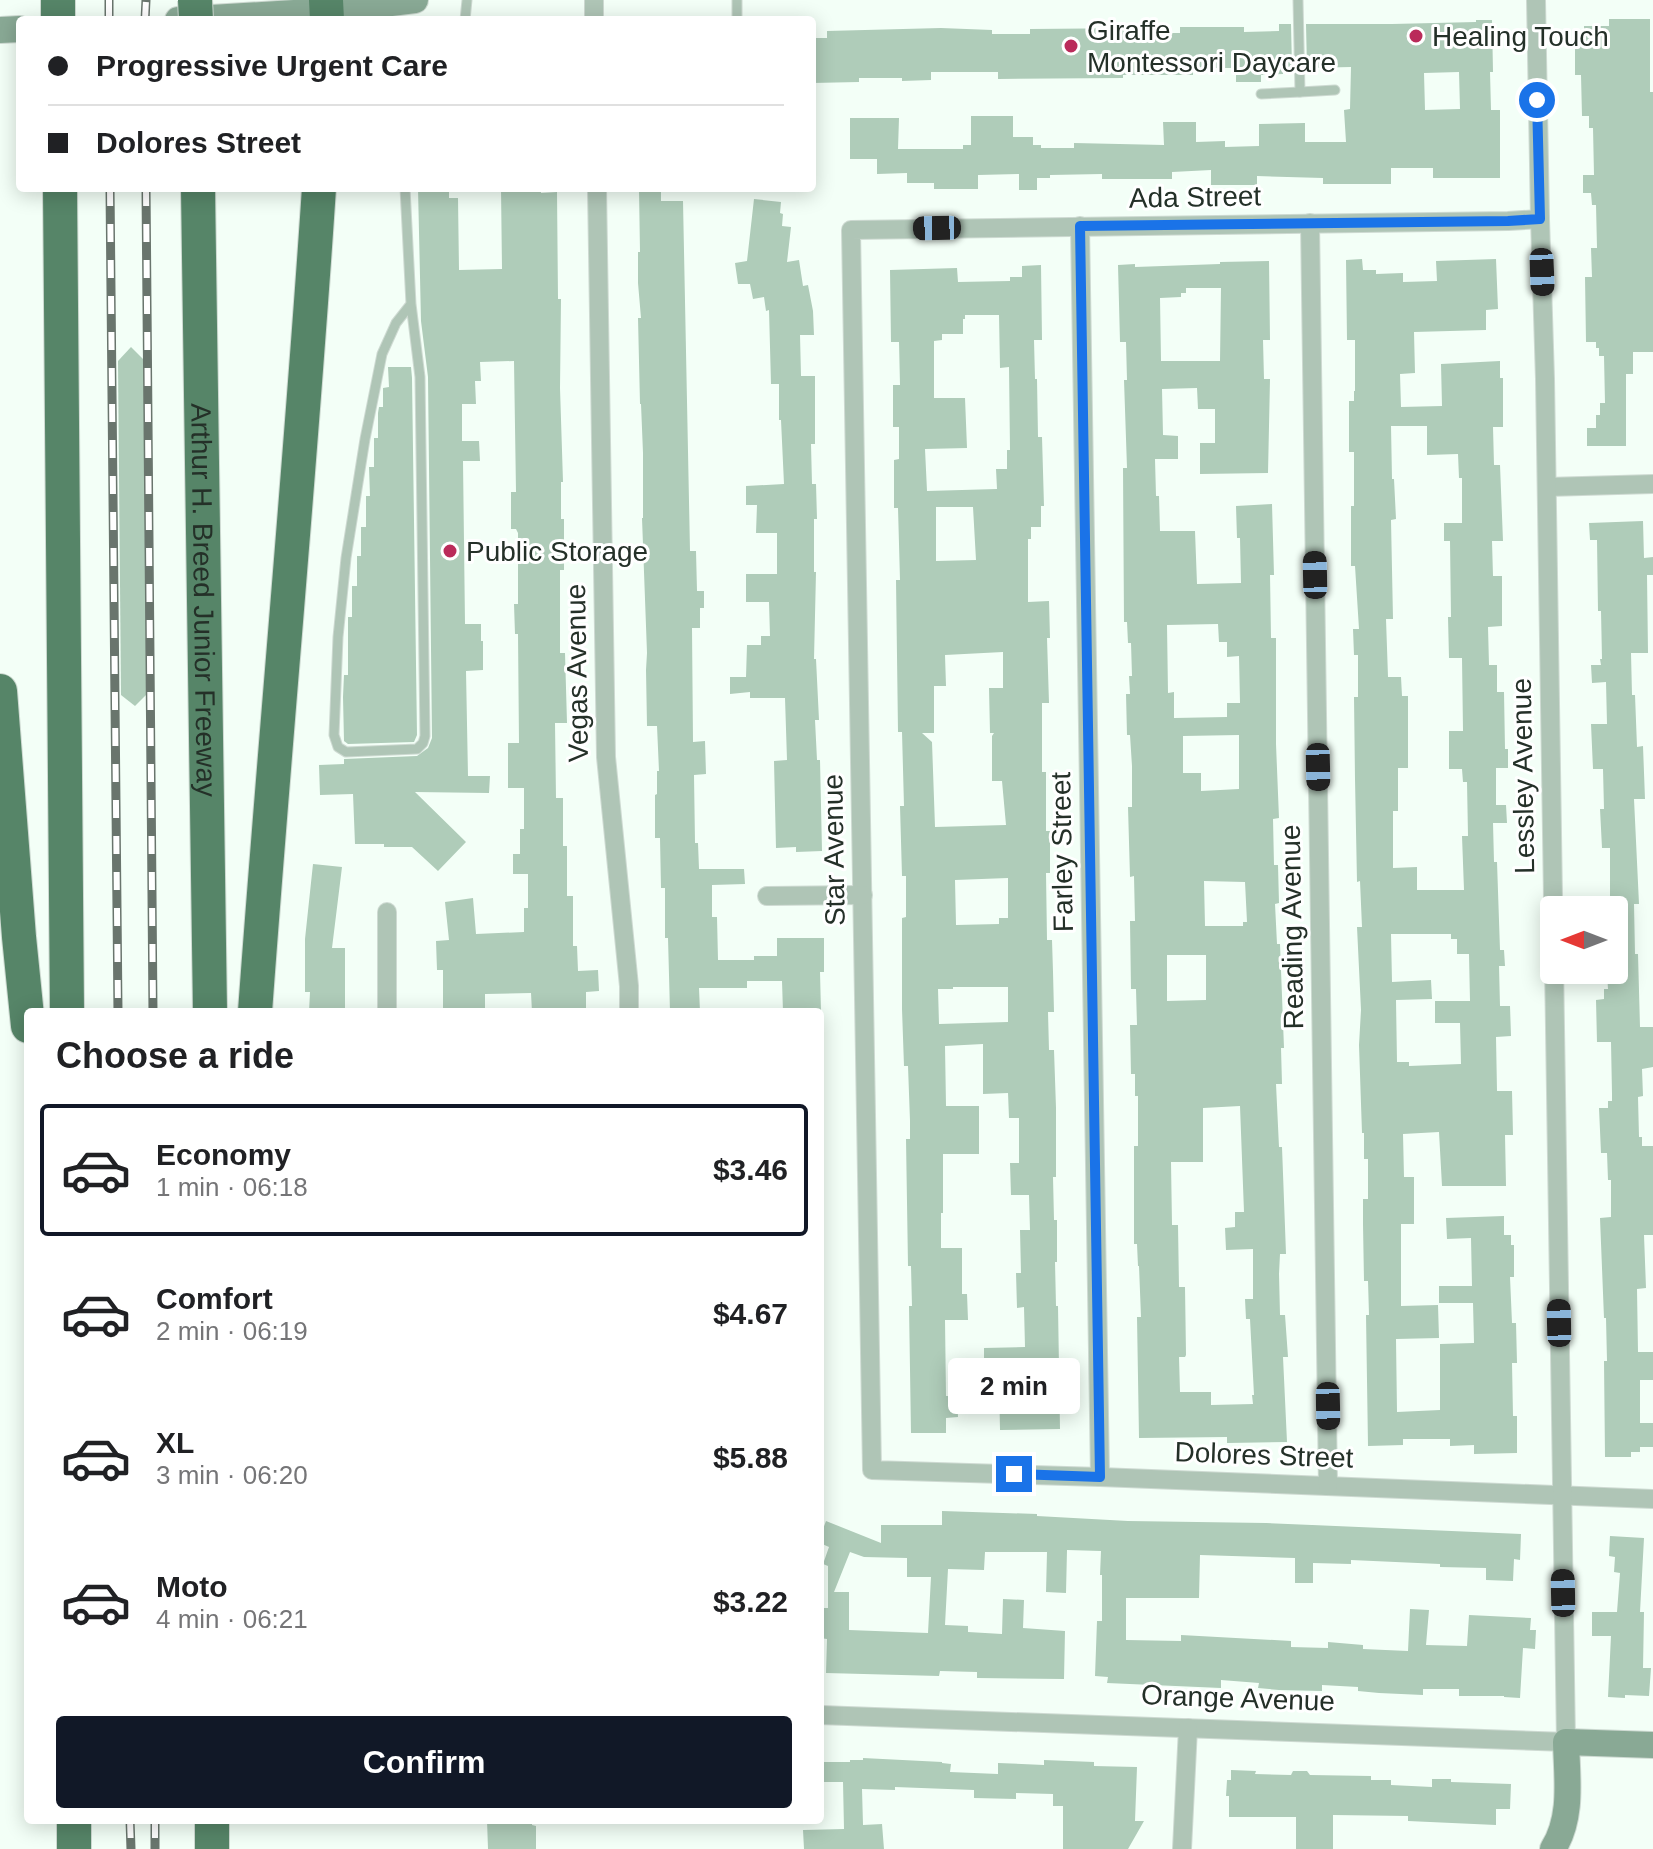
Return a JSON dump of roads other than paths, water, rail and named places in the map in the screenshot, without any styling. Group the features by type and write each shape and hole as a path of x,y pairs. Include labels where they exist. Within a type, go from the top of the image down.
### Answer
{"highway":[{"path":"60,192 67,1008"},
{"name":"Arthur H. Breed Junior Freeway","path":"198,192 210,1008"},
{"path":"255,1008 319,192"},
{"path":"0,691 26,1008"},
{"path":"74,1824 74,1849"},
{"path":"212,1824 212,1849"}],"main road":[{"path":"238,16 415,0"},
{"path":"1553,1849 1560,1838 1567,1812 1566,1742"},
{"name":"Orange Avenue","path":"1566,1742 1653,1745"}],"street":[{"name":"Lessley Avenue","path":"1536,0 1547,487 1566,1742"},
{"name":"Vegas Avenue","path":"597,192 606,757 629,1008"},
{"name":"Ada Street","path":"851,230 1540,219"},
{"name":"Reading Avenue","path":"1310,223 1328,1486"},
{"name":"Farley Street","path":"1080,226 1100,1477"},
{"name":"Star Avenue","path":"851,230 872,1470"},
{"path":"1547,487 1653,484"},
{"path":"767,896 863,895"},
{"path":"387,912 387,1008"},
{"name":"Dolores Street","path":"872,1470 1653,1499"},
{"name":"Orange Avenue","path":"824,1715 1566,1742"},
{"path":"1182,1849 1188,1728"}],"lane":[{"path":"1298,0 1300,92"},
{"path":"1261,94 1335,90"},
{"path":"405,192 411,304 420,377 425,736 417,749 346,752 338,747 334,735 338,637 346,558 382,354 396,323 411,304"}],"railway":[{"path":"109,0 109,16"},
{"path":"145,16 146,0"},
{"path":"110,192 118,1008"},
{"path":"146,192 153,1008"},
{"path":"130,1824 131,1849"},
{"path":"155,1824 155,1849"}],"place":[{"name":"Healing Touch","path":"1416,36"},
{"name":"Giraffe Montessori Daycare","path":"1071,46"},
{"name":"Public Storage","path":"450,551"}]}
